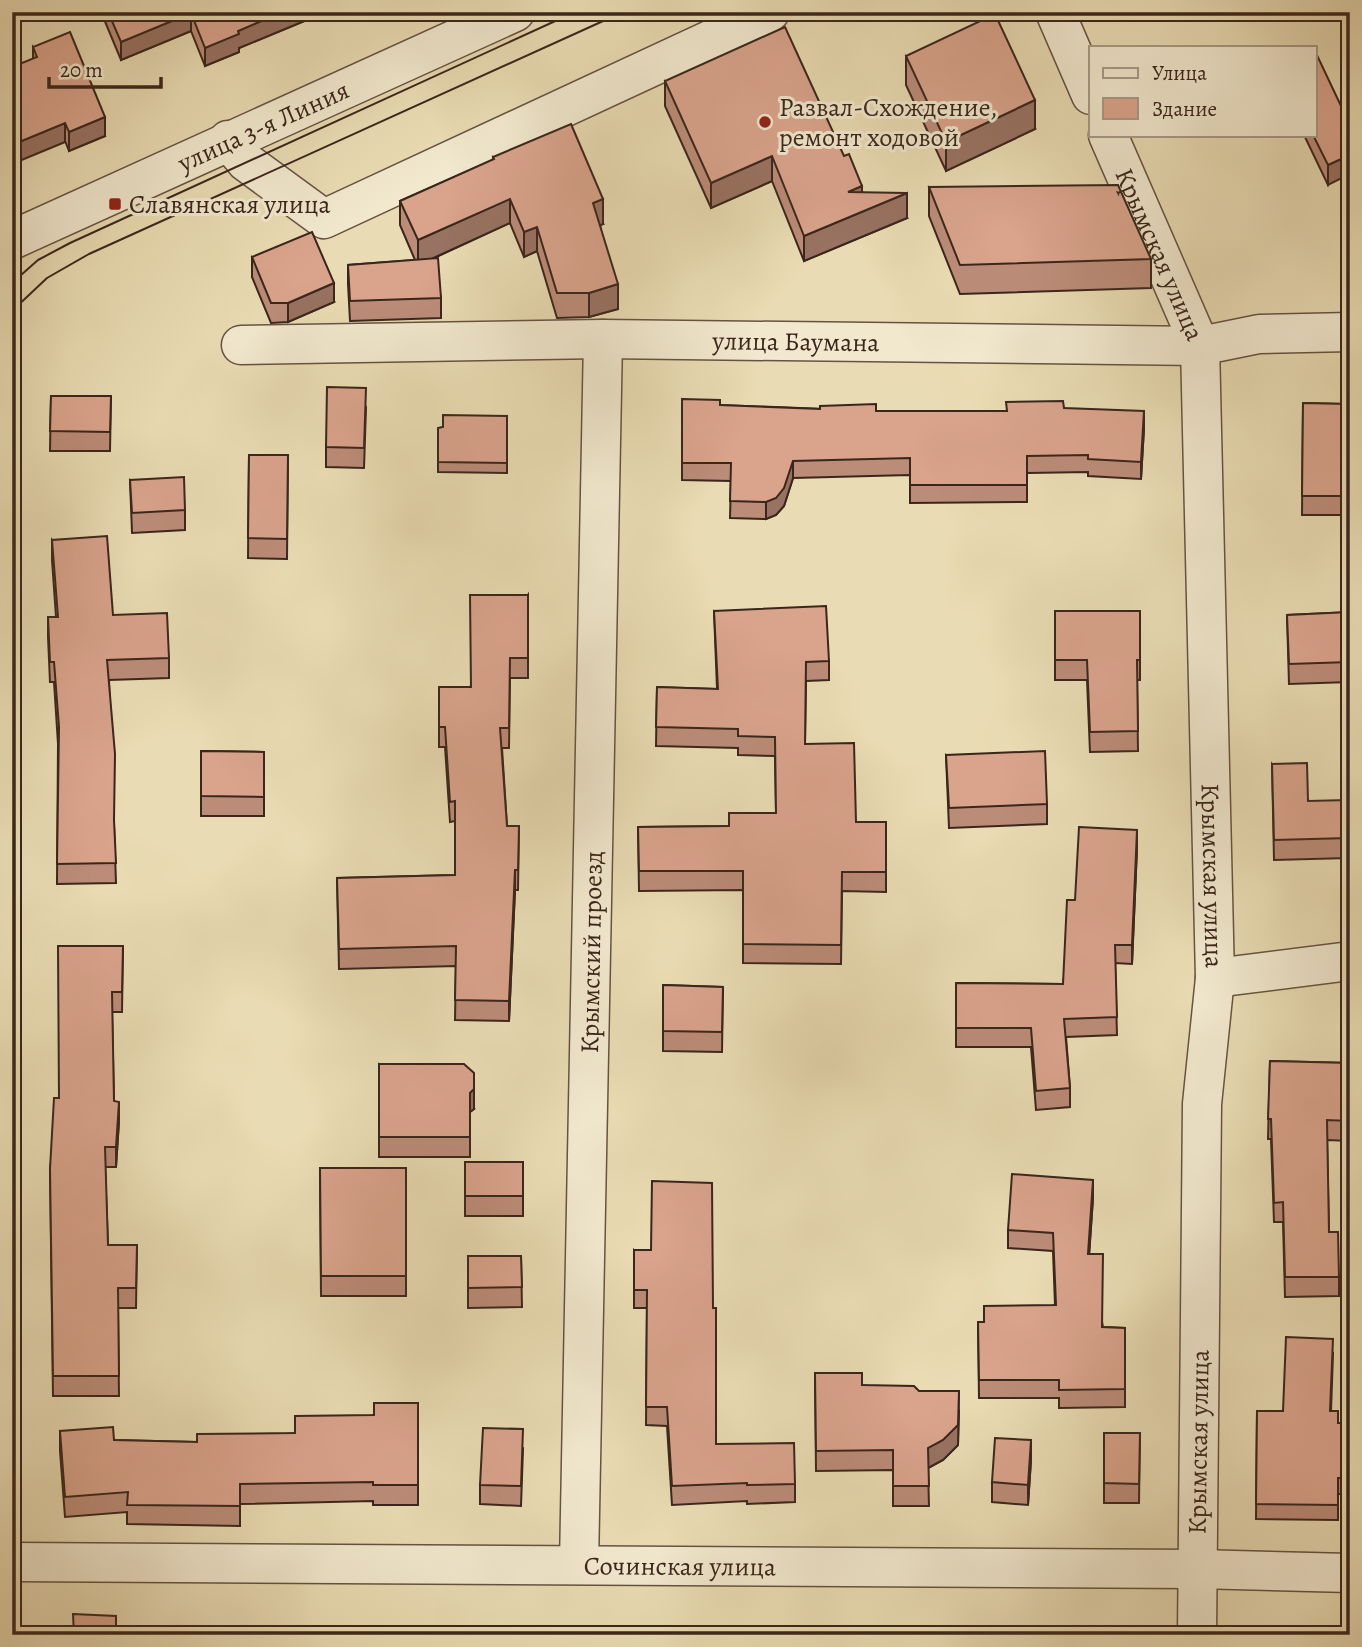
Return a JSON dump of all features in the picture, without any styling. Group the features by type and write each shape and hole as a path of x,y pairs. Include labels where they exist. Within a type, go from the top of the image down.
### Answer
{"street":[{"name":"улица 3-я Линия","path":"12,240 515,12"},
{"path":"229,140 246,162 324,219 770,12"},
{"path":"1055,12 1089,90"},
{"name":"Крымская улица","path":"1108,136 1200,346 1215,978 1202,1104 1197,1635"},
{"name":"улица Баумана","path":"241,345 603,339 1200,346 1259,334 1350,332"},
{"name":"Крымский проезд","path":"579,1564 603,339"},
{"path":"1215,978 1350,961"},
{"name":"Сочинская улица","path":"12,1562 1196,1569 1350,1573"}],"building":[{"path":"108,12 282,12 205,48 191,13 121,42"},
{"path":"995,14 1035,100 946,142 906,56"},
{"path":"785,27 844,156 849,154 862,186 848,192 907,193 804,236 772,156 711,183 665,81"},
{"path":"70,32 105,117 69,132 65,123 12,145 12,67 37,57 33,47"},
{"path":"1316,53 1350,125 1350,155 1328,165 1314,136 1316,136"},
{"path":"571,124 603,199 593,203 618,284 589,293 557,293 537,227 524,232 510,199 418,240 400,201"},
{"path":"1118,185 1151,259 960,265 929,187"},
{"path":"312,232 334,283 288,303 271,303 252,257"},
{"path":"438,258 441,298 350,301 348,265"},
{"path":"327,387 366,388 364,448 326,447"},
{"path":"51,396 111,396 110,432 50,431"},
{"path":"682,399 720,400 720,405 820,409 820,406 876,404 876,411 1007,411 1006,402 1063,401 1064,408 1144,411 1141,462 1088,459 1088,455 1027,456 1027,485 910,485 910,458 793,461 784,488 776,498 766,502 730,501 731,463 682,463"},
{"path":"1303,403 1347,404 1346,496 1302,496"},
{"path":"443,415 507,416 507,463 438,462 438,428 443,427"},
{"path":"249,455 288,455 287,539 248,538"},
{"path":"184,477 185,510 132,513 130,480"},
{"path":"107,536 113,615 167,613 169,658 107,660 115,754 116,863 57,864 59,727 54,662 50,662 48,617 58,617 52,540"},
{"path":"470,595 528,595 528,658 510,658 509,728 500,728 507,826 519,826 509,1001 455,1000 456,946 339,949 337,878 455,875 455,801 450,802 445,727 439,727 439,687 471,687"},
{"path":"826,606 829,661 806,662 805,744 854,743 856,822 886,822 886,872 842,872 841,945 743,944 743,871 639,871 638,827 729,826 729,813 776,813 775,737 738,736 738,729 656,727 657,687 718,689 714,611"},
{"path":"1055,611 1140,611 1140,660 1137,660 1138,731 1090,732 1087,660 1055,660"},
{"path":"1350,612 1350,662 1289,664 1287,615"},
{"path":"201,751 264,752 264,797 201,796"},
{"path":"1045,751 1047,804 949,808 946,755"},
{"path":"1307,763 1308,801 1348,800 1349,838 1274,840 1272,764"},
{"path":"1079,827 1137,830 1132,945 1115,945 1117,1017 1064,1019 1070,1088 1036,1091 1031,1028 956,1028 956,983 1063,984 1067,900 1075,900"},
{"path":"58,946 123,946 122,992 112,992 114,1101 119,1102 116,1147 105,1147 108,1245 137,1245 136,1288 118,1288 119,1376 53,1376 50,1169 54,1098 59,1098"},
{"path":"663,985 723,987 722,1032 663,1031"},
{"path":"1270,1061 1350,1063 1350,1121 1327,1120 1329,1232 1338,1232 1339,1277 1285,1277 1283,1202 1274,1203 1271,1119 1268,1119"},
{"path":"379,1064 464,1064 474,1073 474,1089 470,1093 470,1137 379,1137"},
{"path":"465,1162 523,1162 523,1196 465,1196"},
{"path":"320,1168 406,1168 406,1276 321,1276"},
{"path":"1012,1174 1093,1180 1088,1254 1103,1254 1102,1327 1125,1328 1125,1389 1059,1390 1059,1380 979,1380 978,1322 984,1322 984,1306 1056,1305 1053,1233 1008,1230"},
{"path":"652,1181 712,1183 716,1444 794,1443 795,1484 672,1486 667,1407 646,1407 647,1290 634,1290 634,1250 651,1250"},
{"path":"468,1256 521,1256 522,1287 468,1288"},
{"path":"1286,1337 1333,1339 1330,1411 1338,1411 1338,1423 1350,1423 1350,1478 1338,1478 1338,1505 1256,1504 1257,1411 1283,1411"},
{"path":"815,1373 862,1373 862,1385 914,1386 919,1391 959,1391 958,1425 943,1440 928,1448 929,1486 893,1486 893,1450 816,1451"},
{"path":"374,1403 418,1403 418,1485 373,1485 373,1482 240,1484 240,1506 127,1505 128,1492 65,1497 60,1431 113,1427 114,1440 197,1442 197,1434 295,1433 295,1416 374,1415"},
{"path":"483,1428 523,1429 521,1486 480,1485"},
{"path":"1104,1433 1140,1433 1139,1484 1104,1483"},
{"path":"995,1438 1031,1440 1028,1485 992,1482"},
{"path":"73,1614 116,1616 116,1635 74,1635"}],"tram line":[{"path":"12,283 38,260 70,243 575,12"},
{"path":"12,311 47,278 89,254 623,12"}],"place":[{"name":"Развал-Схождение, ремонт ходовой","path":"765,122"},
{"name":"Славянская улица","path":"115,204"}]}
